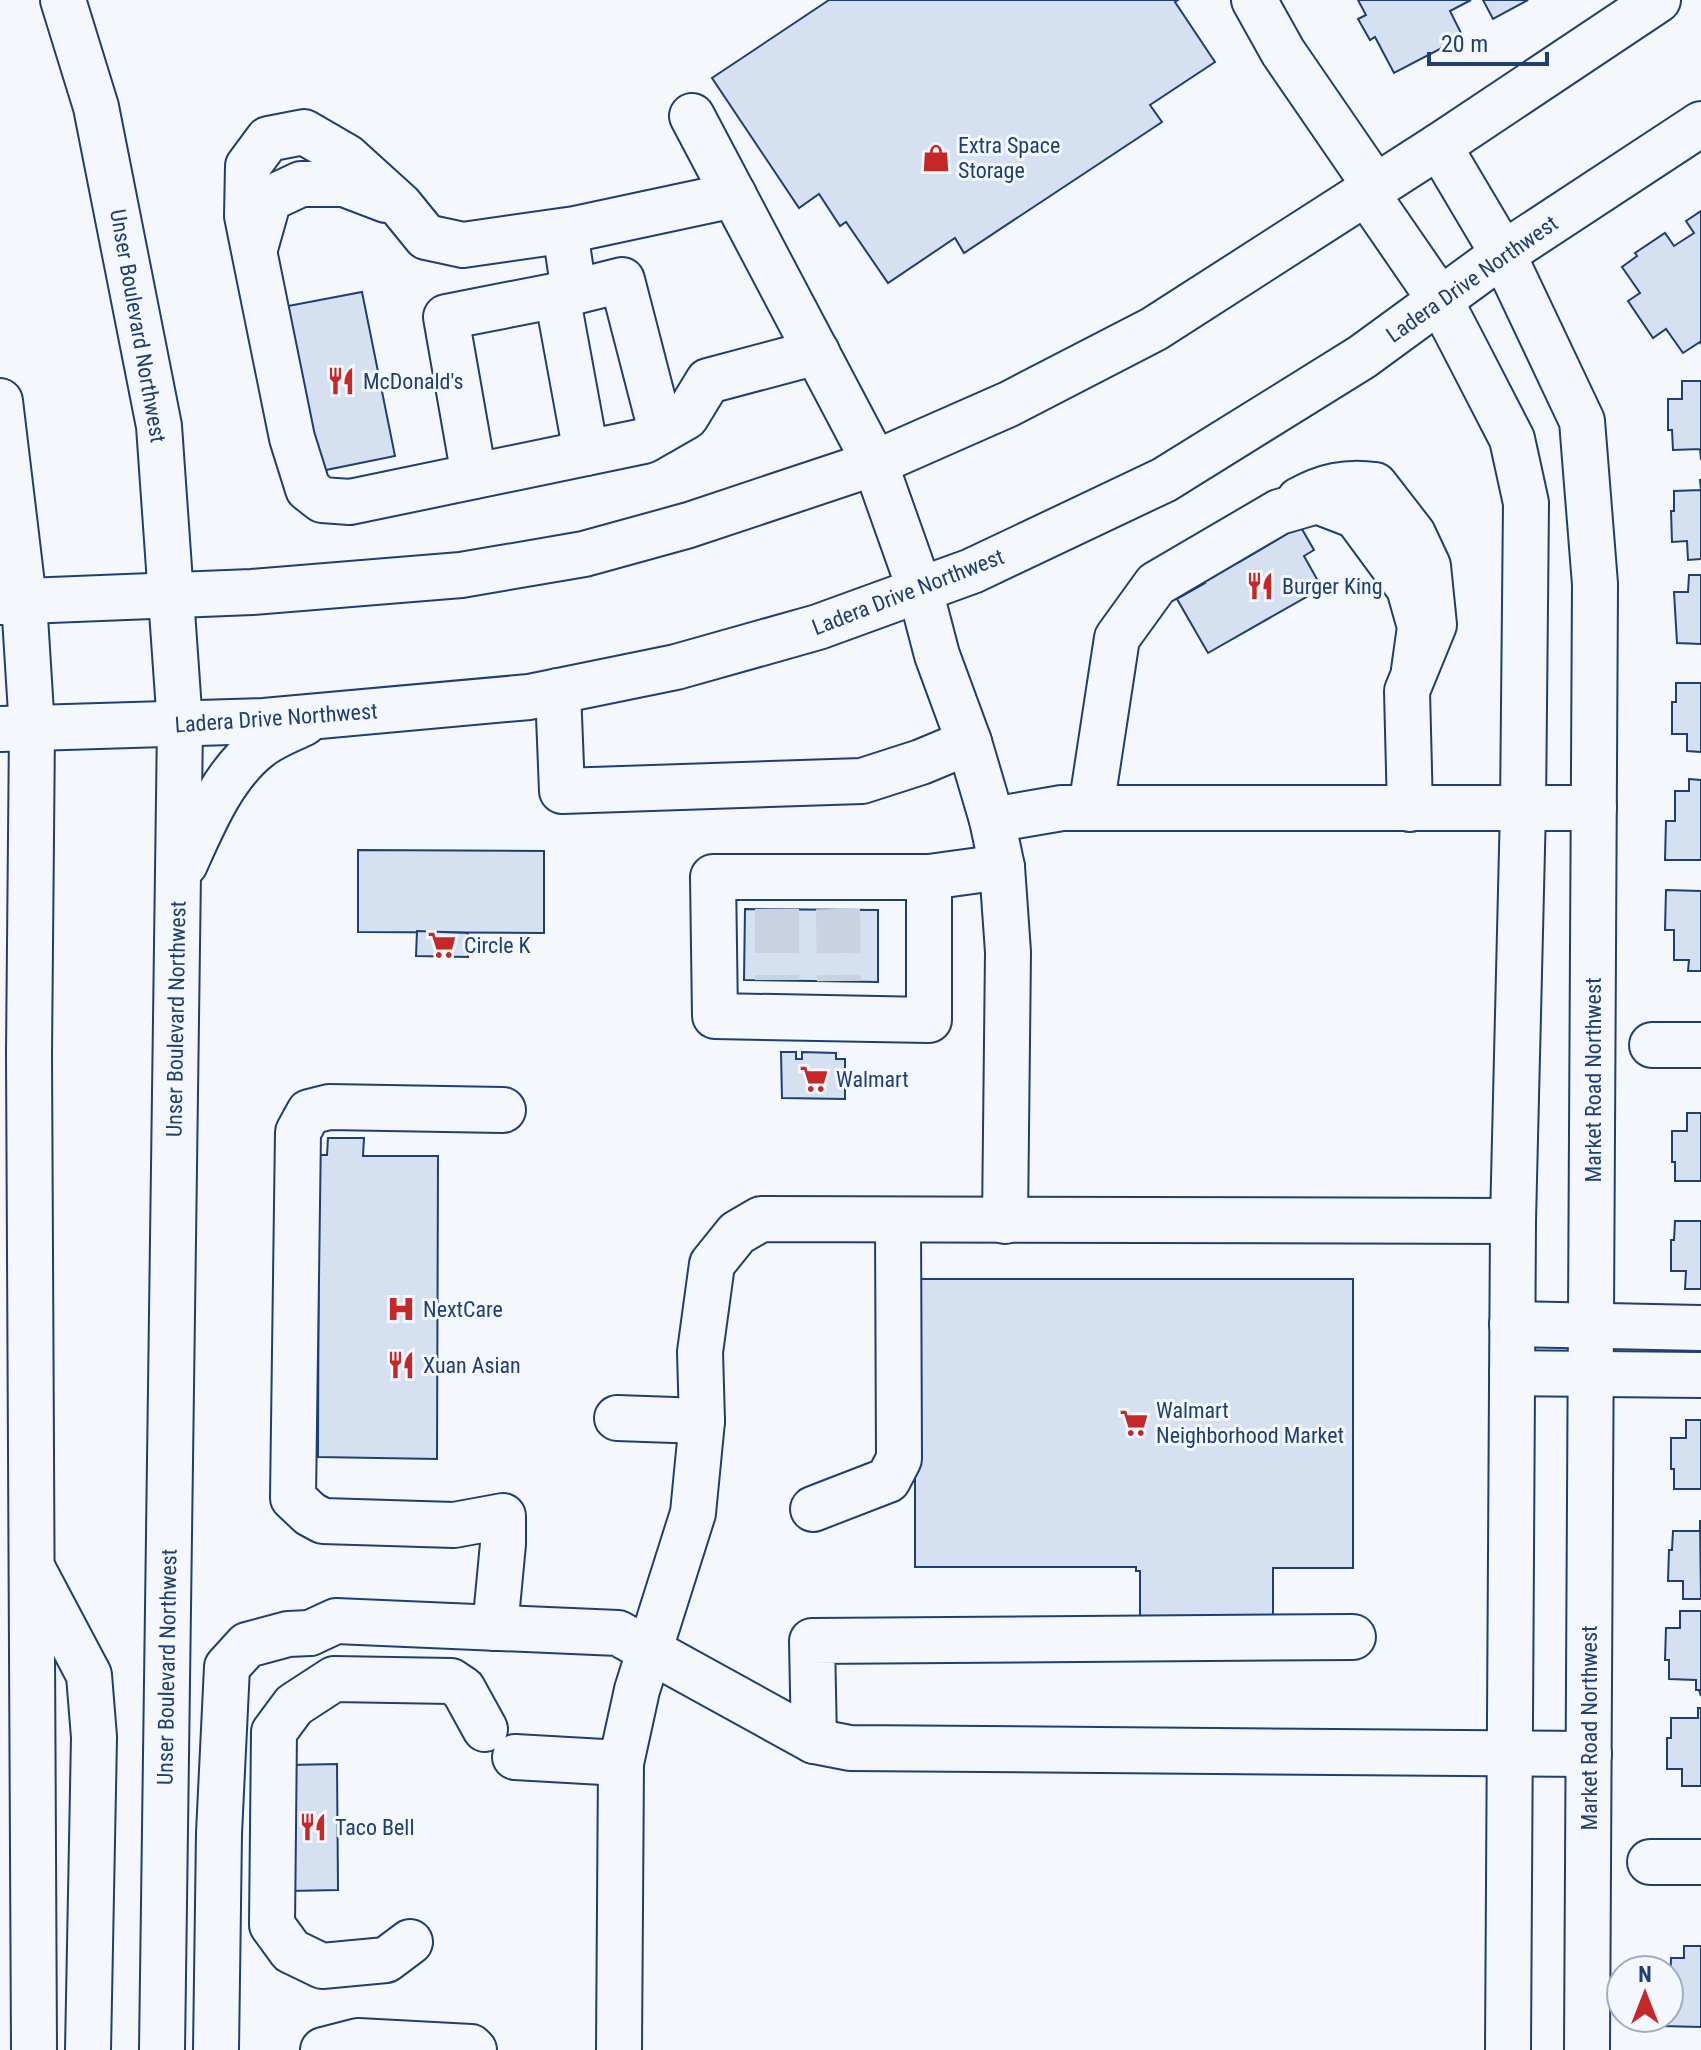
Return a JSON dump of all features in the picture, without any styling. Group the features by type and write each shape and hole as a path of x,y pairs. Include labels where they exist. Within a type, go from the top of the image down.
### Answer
{"main road":[{"name":"Unser Boulevard Northwest","path":"63,0 96,107 159,426 180,725 162,2050"},
{"path":"1254,0 1283,52 1440,300 1512,439 1526,503 1523,808 1513,1221 1508,2050"},
{"path":"12,602 170,595 461,575 584,554 689,525 875,463 1009,404 1154,329 1439,146 1658,0"},
{"path":"692,116 875,463 920,590 937,655 969,742 992,820 1002,867 1008,952 1005,1221"},
{"name":"Ladera Drive Northwest","path":"16,729 180,725 315,717 529,697 676,667 804,631 920,590 972,571 1164,480 1362,357 1503,254 1701,124"},
{"path":"734,195 565,231 463,245 426,237 400,205 347,157 304,132 268,139 248,166 247,216 292,438 308,489 322,500 350,502 644,441 686,417 708,381 817,352"},
{"name":"Market Road Northwest","path":"1439,146 1503,254 1582,421 1595,584 1587,2050"},
{"path":"565,231 566,294 586,453"},
{"path":"474,476 446,317 622,280 661,431"},
{"path":"0,401 16,729 31,861 29,1054 34,2050"},
{"path":"1091,808 1117,638 1156,584 1321,488 1355,482 1375,485 1413,534 1428,566 1434,625 1407,691 1410,809"},
{"path":"558,691 562,791 862,781 969,742"},
{"path":"178,881 207,814 240,767 259,746 315,717"},
{"path":"0,800 7,804 31,861"},
{"path":"992,820 1062,808 1594,808"},
{"path":"929,877 929,1020 839,1000 777,999 715,1016 713,877 777,893 838,893 929,877 1002,867"},
{"path":"1652,1045 1701,1045"},
{"path":"495,1628 503,1516 454,1525 323,1521 293,1498 298,1132 309,1112 329,1107 503,1110"},
{"path":"619,2050 621,1763 637,1690 693,1513 702,1421 700,1352 712,1264 737,1233 761,1219 1513,1221"},
{"path":"813,1509 888,1480 899,1459 898,1221"},
{"path":"1512,1324 1701,1328"},
{"path":"1512,1373 1701,1375"},
{"path":"617,1418 702,1421"},
{"path":"32,1567 89,1675 94,1737 88,2050"},
{"path":"216,2050 219,1833 227,1667 247,1645 288,1634 310,1633 336,1621 618,1633 814,1741 850,1748 1589,1754"},
{"path":"814,1741 812,1641 1353,1637"},
{"path":"410,1942 386,1960 322,1966 291,1951 272,1925 274,1732 294,1705 334,1679 451,1681 463,1689 500,1743 621,1763"},
{"path":"1650,1862 1701,1862"},
{"path":"323,2050 358,2041 471,2047 474,2050"}],"building":[{"name":"Extra Space Storage","path":"829,0 1178,0 1175,2 1215,62 1150,105 1162,122 964,253 955,238 888,283 846,222 840,226 819,194 799,208 712,78"},
{"path":"1358,0 1471,0 1450,11 1463,37 1394,73 1375,37 1370,40 1358,19 1366,15"},
{"path":"1483,0 1528,0 1493,19"},
{"path":"1701,211 1701,344 1683,353 1666,329 1653,338 1628,301 1640,293 1622,267 1637,256 1635,253 1665,233 1674,246 1694,233 1686,221"},
{"name":"McDonald's","path":"362,292 395,456 321,471 288,306"},
{"path":"1682,381 1701,381 1701,460 1700,449 1673,450 1672,430 1668,430 1668,399 1682,399"},
{"path":"1701,490 1701,559 1688,560 1687,541 1672,542 1674,491"},
{"name":"Burger King","path":"1299,524 1314,550 1304,556 1322,588 1208,653 1177,599 1205,583 1200,574 1235,554 1239,562 1285,535 1280,527"},
{"path":"1689,575 1701,575 1701,644 1677,643 1674,592 1688,592"},
{"path":"1676,683 1701,683 1701,752 1687,751 1687,734 1672,734 1672,702 1676,702"},
{"path":"1689,779 1701,780 1701,860 1665,860 1666,821 1675,821 1675,791 1689,791"},
{"name":"Circle K","path":"358,850 544,851 544,933 358,932"},
{"path":"1666,890 1701,891 1701,971 1688,971 1689,960 1674,960 1674,930 1665,930"},
{"path":"745,909 878,910 878,982 744,980"},
{"name":"Circle K","path":"417,931 468,933 468,957 416,956"},
{"name":"Walmart","path":"781,1052 796,1052 796,1059 802,1059 802,1052 836,1053 836,1059 845,1059 845,1099 782,1098"},
{"path":"1687,1113 1701,1113 1701,1181 1675,1181 1672,1131 1687,1131"},
{"path":"328,1138 364,1138 363,1156 438,1156 437,1459 318,1457 319,1155 327,1155"},
{"path":"1675,1221 1701,1221 1701,1289 1685,1289 1686,1271 1671,1271 1671,1240 1674,1240"},
{"name":"Walmart Neighborhood Market","path":"915,1279 1353,1279 1353,1568 1273,1568 1273,1616 1140,1616 1140,1571 1136,1571 1136,1567 915,1567"},
{"path":"1686,1420 1701,1420 1701,1489 1674,1489 1671,1438 1686,1438"},
{"path":"1700,1520 1701,1599 1683,1599 1683,1581 1668,1581 1673,1531 1700,1531"},
{"path":"1680,1611 1701,1611 1701,1696 1696,1690 1696,1680 1669,1679 1669,1660 1665,1660 1666,1628 1680,1628"},
{"path":"1698,1708 1701,1708 1701,1786 1682,1786 1682,1769 1667,1769 1667,1738 1671,1738 1671,1718 1698,1718"},
{"name":"Taco Bell","path":"337,1764 338,1890 289,1891 287,1765"},
{"path":"1684,1946 1701,1946 1701,2027 1685,2027"}],"tunnel":[{"path":"777,909 777,980"},
{"path":"838,909 839,981"}],"place":[{"name":"Extra Space Storage","path":"936,158"},
{"name":"McDonald's","path":"341,381"},
{"name":"Burger King","path":"1260,586"},
{"name":"Circle K","path":"442,945"},
{"name":"Walmart","path":"814,1079"},
{"name":"NextCare","path":"401,1309"},
{"name":"Xuan Asian","path":"401,1365"},
{"name":"Walmart Neighborhood Market","path":"1134,1423"},
{"name":"Taco Bell","path":"313,1827"}]}
